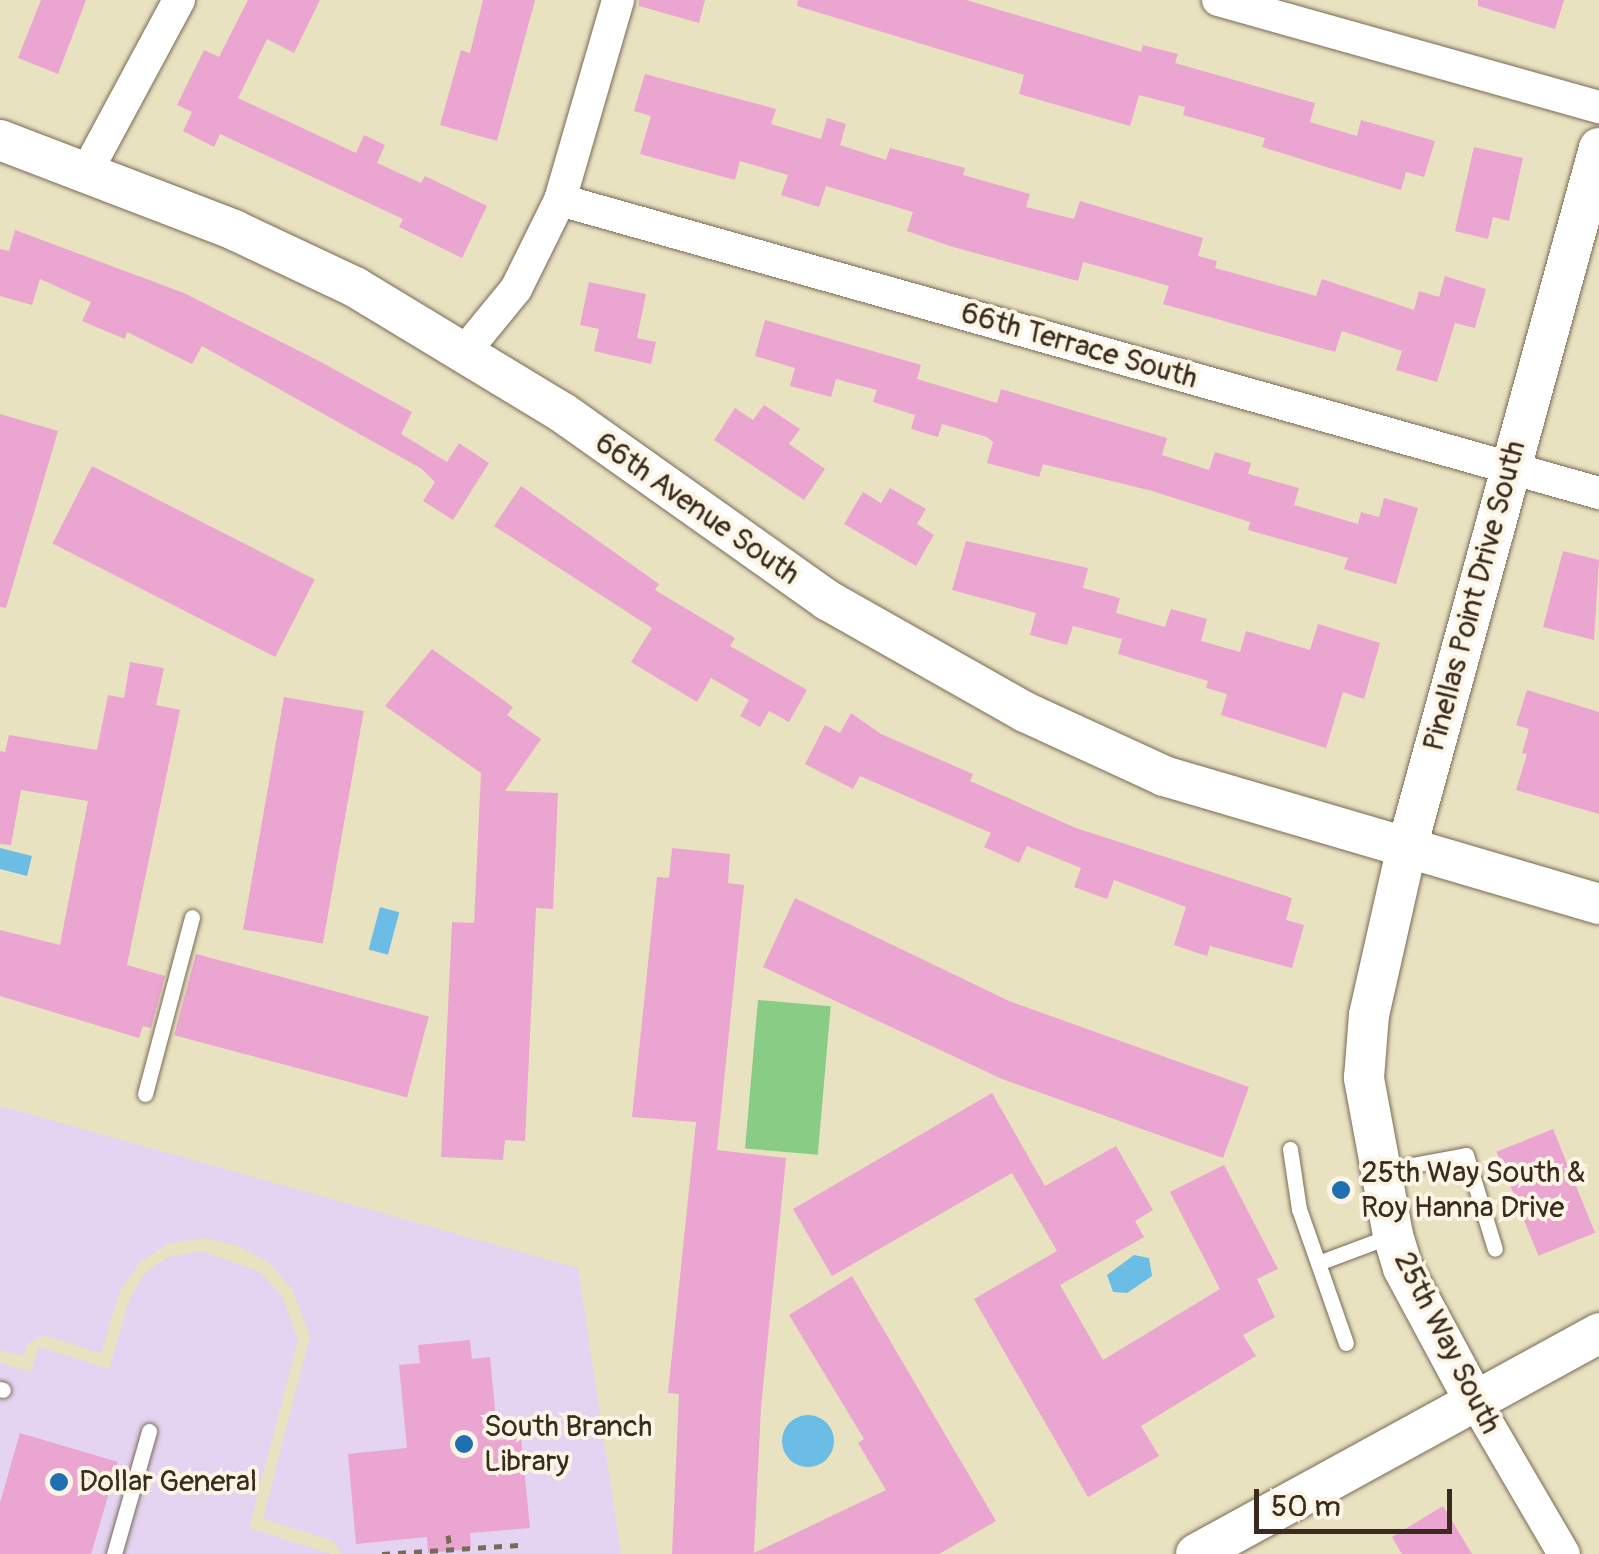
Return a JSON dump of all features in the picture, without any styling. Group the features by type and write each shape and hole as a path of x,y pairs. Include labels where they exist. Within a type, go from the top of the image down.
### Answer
{"street":[{"path":"87,172 179,0"},
{"path":"466,350 516,289 560,200 618,0"},
{"path":"1218,0 1599,107"},
{"name":"66th Avenue South","path":"0,140 87,172 338,278 466,350 812,591 1025,712 1164,776 1406,851"},
{"name":"Pinellas Point Drive South","path":"1406,851 1599,148"},
{"name":"66th Terrace South","path":"560,200 1599,493"},
{"path":"1406,851 1599,904"},
{"name":"25th Way South","path":"1406,851 1370,1016 1364,1078 1377,1172 1403,1268 1564,1554"},
{"path":"1196,1554 1599,1333"}],"lane":[{"path":"145,1094 192,917"},
{"path":"1290,1149 1299,1209 1346,1343"},
{"path":"1377,1172 1466,1155 1495,1249"},
{"name":"25th Way South","path":"1318,1263 1393,1235"},
{"path":"114,1554 150,1431"}],"path":[{"path":"447,1551 448,1535"},
{"path":"382,1554 519,1546"}],"shaded area":[{"path":"0,1106 578,1268 621,1554 341,1554 334,1541 263,1519 310,1336 292,1289 269,1262 238,1246 204,1238 167,1244 140,1262 120,1291 101,1353 43,1335 27,1344 23,1356 0,1350"},
{"path":"201,1251 260,1272 282,1296 298,1340 249,1528 331,1554 0,1554 0,1363 30,1372 39,1347 109,1369 130,1298 145,1273 168,1257"}],"green space":[{"path":"758,1000 831,1006 818,1155 745,1148"}],"water":[{"path":"0,848 32,856 27,876 0,869"},
{"path":"380,907 399,912 388,955 369,950"},
{"path":"1134,1255 1149,1258 1152,1276 1127,1293 1113,1292 1107,1275"},
{"path":"808,1415 826,1423 834,1441 826,1459 808,1467 790,1459 782,1441 790,1423"}],"building":[{"path":"41,0 86,0 58,74 18,58"},
{"path":"248,0 320,0 294,53 267,39 238,98 356,153 364,135 385,145 377,163 421,183 425,176 487,206 462,258 399,227 403,219 220,134 214,147 183,131 192,112 177,105 204,50 219,57"},
{"path":"483,0 535,0 497,141 440,125 461,50 470,53"},
{"path":"639,0 705,0 699,23 639,6"},
{"path":"798,0 966,0 1141,52 1143,45 1178,54 1175,63 1315,103 1310,122 1357,136 1361,120 1435,141 1424,177 1406,172 1401,190 1262,147 1265,138 1183,115 1185,107 1139,95 1130,126 1019,94 1024,75 797,6"},
{"path":"1478,0 1564,0 1555,29 1478,6"},
{"path":"645,74 776,109 771,124 821,139 827,118 846,124 840,145 886,160 890,148 965,168 963,175 1030,194 1026,207 1074,219 1080,201 1203,238 1198,256 1217,261 1215,268 1316,296 1322,279 1414,310 1419,291 1439,297 1445,276 1486,289 1475,328 1455,323 1437,382 1396,370 1402,351 1342,331 1335,352 1163,304 1169,286 1120,272 1083,262 1078,281 953,247 907,231 913,212 826,186 819,207 781,195 788,175 740,161 735,180 640,154 651,116 634,111"},
{"path":"1474,147 1523,158 1509,221 1493,217 1488,239 1455,231"},
{"path":"15,230 184,293 412,412 401,434 447,462 459,443 489,463 453,520 423,501 435,482 422,469 202,346 192,364 127,332 125,339 82,321 91,302 40,279 32,305 0,296 0,249 9,251"},
{"path":"589,282 646,294 637,338 656,342 651,364 594,351 599,329 580,325"},
{"path":"765,320 921,365 917,379 997,403 1001,389 1167,438 1162,455 1209,470 1215,452 1251,463 1248,474 1299,488 1294,505 1358,524 1361,512 1379,517 1384,498 1418,508 1396,584 1344,569 1348,558 1248,530 1250,522 1152,491 1043,464 1039,477 987,463 993,442 987,437 942,424 938,437 911,429 915,415 873,402 877,390 836,379 831,397 790,386 795,368 755,356"},
{"path":"764,405 800,429 789,444 825,469 804,500 714,440 735,408 753,420"},
{"path":"0,414 58,431 6,608 0,607"},
{"path":"92,466 315,579 275,657 53,544"},
{"path":"521,486 659,584 655,590 735,638 730,646 807,690 789,722 769,711 760,727 740,716 749,700 711,678 697,702 631,662 652,628 494,526"},
{"path":"890,488 926,509 917,524 934,535 916,566 844,524 863,492 881,503"},
{"path":"966,541 1088,568 1083,588 1120,598 1116,613 1165,627 1171,609 1207,619 1201,641 1240,652 1246,631 1310,650 1318,624 1380,643 1364,699 1343,692 1326,748 1221,715 1227,694 1206,688 1208,681 1118,654 1122,639 1073,626 1067,645 1030,635 1036,613 952,590"},
{"path":"1563,551 1599,560 1594,640 1543,627"},
{"path":"432,649 513,707 507,715 541,739 505,791 558,793 553,909 536,908 525,1141 505,1140 503,1160 441,1157 452,922 474,923 481,773 385,706"},
{"path":"130,662 164,668 156,705 180,710 127,965 165,976 151,1028 143,1026 139,1038 0,996 0,930 60,945 88,801 21,790 11,845 0,844 0,751 5,752 9,735 97,750 108,695 124,698"},
{"path":"1527,690 1599,712 1599,814 1516,790 1527,754 1522,753 1529,729 1516,725"},
{"path":"284,697 364,711 323,943 243,929"},
{"path":"851,713 881,734 973,774 970,781 1076,828 1292,898 1286,920 1304,925 1292,968 1210,946 1207,956 1174,945 1186,907 1114,880 1107,899 1074,887 1081,868 1027,846 1019,863 984,847 991,833 860,776 853,789 805,764 825,725 840,733"},
{"path":"672,848 730,854 728,883 744,885 717,1150 786,1158 761,1407 754,1553 886,1490 858,1443 864,1439 789,1315 852,1276 996,1521 939,1554 672,1554 679,1394 668,1393 696,1122 632,1117 657,877 669,878"},
{"path":"795,898 1009,1001 1249,1087 1223,1158 1002,1079 763,967"},
{"path":"196,954 429,1016 407,1098 174,1035"},
{"path":"992,1093 1045,1186 1116,1146 1153,1210 1135,1221 1144,1237 1060,1285 1103,1360 1220,1289 1170,1192 1224,1165 1278,1269 1257,1279 1275,1317 1243,1335 1256,1356 1141,1426 1159,1456 1088,1497 974,1299 1057,1251 1012,1173 832,1276 793,1209"},
{"path":"1553,1129 1595,1233 1538,1256 1496,1152"},
{"name":"South Branch Library","path":"470,1340 472,1359 490,1357 498,1440 521,1438 530,1528 470,1533 471,1549 428,1553 427,1537 356,1544 348,1454 407,1448 399,1365 420,1363 418,1345"},
{"name":"Dollar General","path":"20,1433 118,1462 91,1554 0,1554 0,1503"},
{"path":"1443,1506 1472,1554 1402,1554 1392,1537"}],"place":[{"name":"25th Way South & Roy Hanna Drive","path":"1341,1190"},
{"name":"South Branch Library","path":"464,1444"},
{"name":"Dollar General","path":"59,1482"}]}
